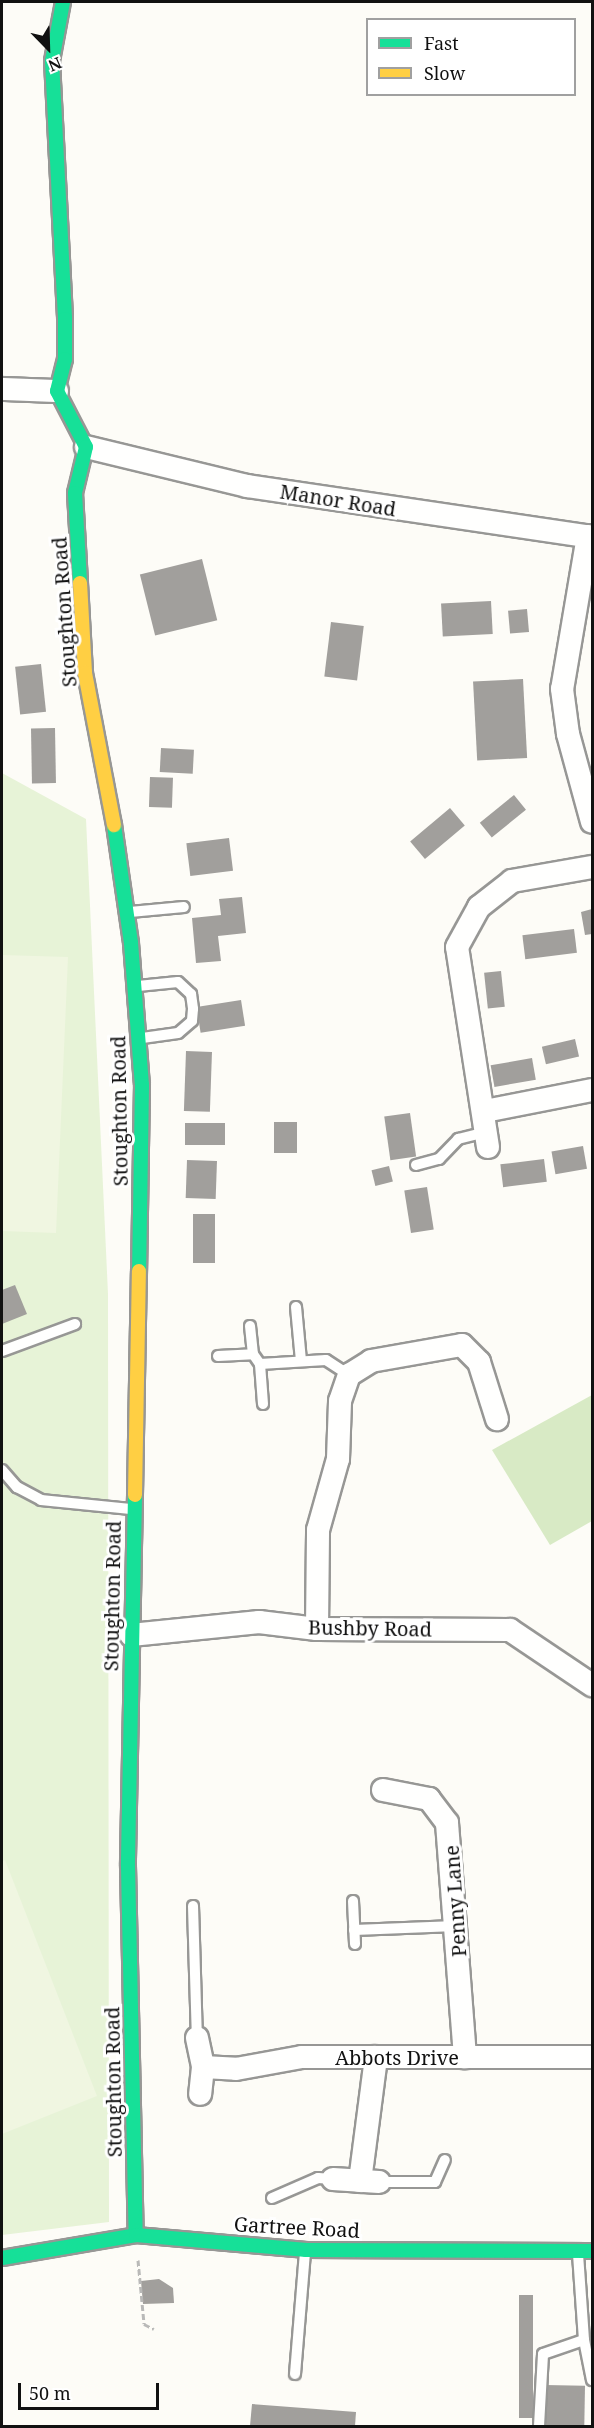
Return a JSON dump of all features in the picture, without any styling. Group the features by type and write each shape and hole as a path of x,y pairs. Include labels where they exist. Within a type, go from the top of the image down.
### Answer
{"main road":[{"path":"63,2 52,61 65,319 65,360 57,391 86,447"},
{"name":"Stoughton Road","path":"86,447 75,493 86,673 127,912 135,987 142,1097 132,1509 128,1866 136,2235"},
{"name":"Gartree Road","path":"2,2258 136,2235 306,2250 592,2251"}],"street":[{"path":"2,388 57,391"},
{"name":"Manor Road","path":"86,447 247,486 590,536"},
{"path":"590,536 562,689 568,734 592,822"},
{"path":"592,867 512,881 479,907 457,947 486,1130 592,1090"},
{"path":"316,1629 318,1530 338,1459 340,1401 349,1375 371,1361 462,1345 479,1362 496,1419"},
{"name":"Bushby Road","path":"131,1635 245,1622 316,1629 510,1630 592,1684"},
{"name":"Penny Lane","path":"383,1790 413,1792 440,1810 451,1839 465,2057"},
{"path":"197,2038 203,2067 200,2094"},
{"name":"Abbots Drive","path":"203,2067 236,2068 302,2057 592,2057"},
{"path":"333,2179 370,2181 376,2057"}],"lane":[{"path":"127,912 184,907"},
{"path":"135,987 178,982 191,994 193,1009 192,1021 178,1033 139,1038"},
{"path":"416,1165 439,1160 458,1139 486,1130"},
{"path":"296,1307 301,1361"},
{"path":"2,1351 75,1324"},
{"path":"250,1326 253,1354 260,1364 262,1404"},
{"path":"218,1356 253,1354"},
{"path":"260,1364 331,1361 349,1375"},
{"path":"2,1470 17,1487 41,1500 132,1509"},
{"path":"353,1900 355,1944"},
{"path":"193,1906 197,2038"},
{"path":"354,1930 456,1926"},
{"path":"370,2181 435,2182 445,2160"},
{"path":"272,2198 318,2178 333,2179"},
{"path":"296,2374 306,2250"},
{"path":"578,2251 584,2340 592,2380"},
{"path":"539,2427 543,2354 584,2340"}],"path":[{"path":"136,2235 144,2324 154,2329"}],"green space":[{"path":"2,773 86,819 108,1294 109,2222 2,2235"},
{"path":"2,955 68,957 56,1233 2,1231"},
{"path":"592,1395 592,1521 550,1545 492,1450"},
{"path":"5,1860 97,2096 2,2134 2,1861"}],"building":[{"path":"202,559 217,620 155,636 140,574"},
{"path":"491,601 493,634 443,637 441,604"},
{"path":"527,609 529,632 510,634 508,611"},
{"path":"331,622 364,626 357,681 324,677"},
{"path":"41,664 46,712 20,714 15,667"},
{"path":"523,679 527,758 477,761 473,682"},
{"path":"31,728 55,728 56,783 32,783"},
{"path":"161,748 194,750 193,774 160,772"},
{"path":"150,777 173,778 172,808 149,807"},
{"path":"514,795 526,810 492,837 480,823"},
{"path":"450,808 465,826 425,859 410,841"},
{"path":"229,838 233,871 190,876 186,843"},
{"path":"242,897 246,933 218,936 221,961 196,963 192,918 221,915 219,899"},
{"path":"592,909 592,934 585,935 581,912"},
{"path":"574,929 577,953 525,959 522,935"},
{"path":"501,971 505,1007 488,1009 484,973"},
{"path":"241,1000 245,1026 201,1033 197,1007"},
{"path":"575,1039 579,1057 546,1064 542,1047"},
{"path":"186,1051 212,1052 210,1112 184,1111"},
{"path":"532,1058 536,1080 494,1087 491,1065"},
{"path":"410,1113 416,1157 390,1160 384,1117"},
{"path":"274,1122 297,1122 297,1153 274,1153"},
{"path":"185,1123 225,1123 225,1145 185,1145"},
{"path":"583,1146 587,1169 555,1174 551,1152"},
{"path":"544,1159 547,1182 503,1187 500,1164"},
{"path":"187,1160 217,1161 216,1199 186,1198"},
{"path":"389,1166 393,1182 375,1186 372,1170"},
{"path":"427,1187 434,1229 411,1233 404,1191"},
{"path":"193,1214 215,1214 215,1263 193,1263"},
{"path":"15,1285 27,1314 2,1324 2,1290"},
{"path":"159,2279 173,2288 174,2303 143,2304 141,2281"},
{"path":"519,2295 533,2295 533,2418 519,2418"},
{"path":"545,2385 585,2386 584,2426 544,2426"},
{"path":"252,2404 356,2412 355,2426 250,2426"}],"traffic: fast":[{"path":"63,2 52,61 65,319 65,359 57,391 86,447 75,493 80,583"},
{"path":"114,825 131,943 142,1085 139,1271"},
{"path":"135,1495 128,1866 136,2235"},
{"path":"2,2258 136,2235 306,2250 592,2251"}],"traffic: slow":[{"path":"80,583 85,673 114,825"},
{"path":"135,1495 139,1271"}]}
